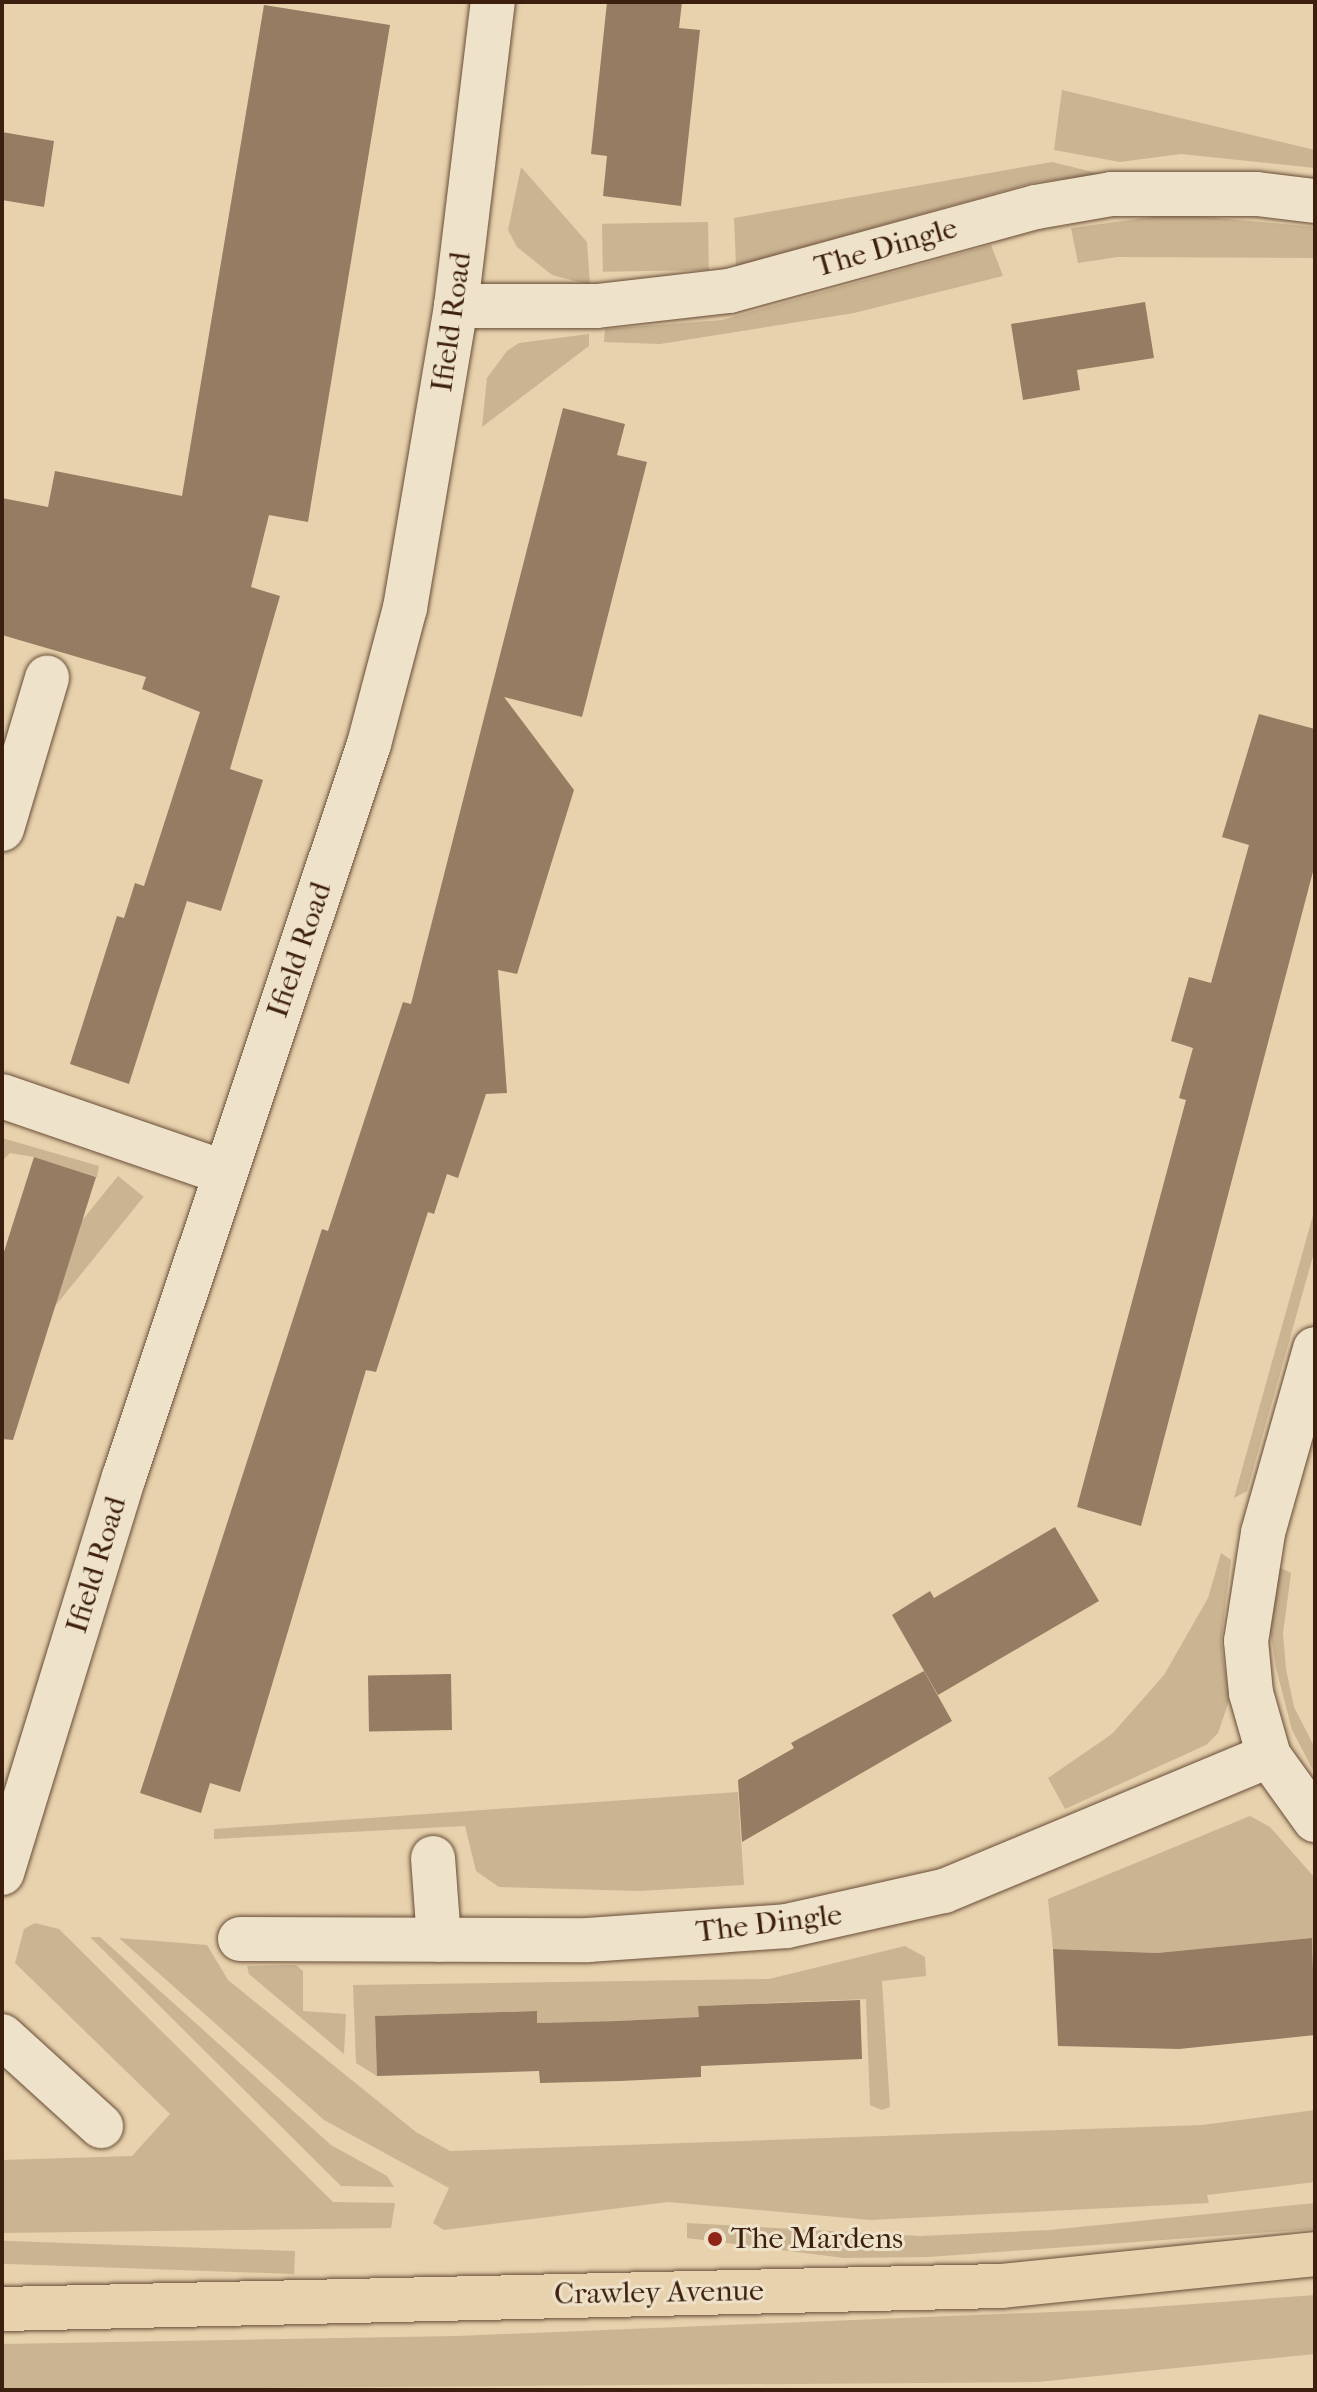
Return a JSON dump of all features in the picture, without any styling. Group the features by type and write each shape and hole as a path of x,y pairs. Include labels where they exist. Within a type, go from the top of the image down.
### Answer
{"main road":[{"name":"Crawley Avenue","path":"2,2309 1002,2286 1315,2254"}],"street":[{"name":"Ifield Road","path":"2,1873 223,1172 369,744 405,608 456,306 493,2"},
{"name":"The Dingle","path":"456,306 597,306 729,291 1036,207 1111,194 1257,194 1315,201"},
{"path":"2,829 47,678"},
{"path":"2,1096 223,1172"},
{"path":"1315,1349 1251,1588 1246,1641 1251,1693 1269,1756 1315,1820"},
{"name":"The Dingle","path":"240,1939 439,1940 696,1934 868,1912 944,1891 1269,1756"},
{"path":"433,1858 439,1940"},
{"path":"2,2036 101,2126"}],"shaded area":[{"path":"1062,90 1315,150 1315,168 1181,154 1120,162 1054,150"},
{"path":"1052,162 1105,175 1036,182 736,266 734,218"},
{"path":"521,167 587,242 590,285 552,275 517,247 508,230"},
{"path":"1174,214 1315,227 1315,258 1118,257 1078,263 1071,228"},
{"path":"708,222 709,270 603,272 602,224"},
{"path":"991,245 1003,276 854,313 660,344 604,342 605,329 722,320"},
{"path":"589,334 589,346 482,427 487,378 507,351 519,343"},
{"path":"2,1138 99,1166 97,1177 34,1157 10,1153 2,1161"},
{"path":"118,1176 144,1197 44,1320 18,1300"},
{"path":"1315,1208 1315,1249 1247,1491 1234,1498"},
{"path":"1221,1553 1231,1560 1221,1642 1229,1701 1218,1733 1206,1745 1065,1809 1048,1778 1112,1734 1164,1675 1208,1598"},
{"path":"1279,1567 1291,1573 1283,1633 1286,1669 1294,1707 1315,1748 1315,1774 1292,1730 1276,1668 1270,1629"},
{"path":"738,1792 744,1885 639,1891 499,1887 476,1871 465,1826 214,1839 214,1829"},
{"path":"1250,1816 1270,1827 1315,1878 1315,1991 1312,1938 1157,1953 1053,1949 1048,1899"},
{"path":"35,1923 59,1929 333,2202 395,2203 391,2228 2,2233 2,2160 132,2156 170,2114 15,1963 24,1929"},
{"path":"90,1937 100,1937 331,2145 387,2176 394,2187 341,2186"},
{"path":"119,1938 207,1945 228,1980 416,2132 450,2151 1202,2125 1315,2110 1315,2182 1207,2195 1209,2203 871,2220 668,2202 444,2230 433,2223 449,2188 324,2120"},
{"path":"905,1946 925,1957 926,1976 882,1981 890,2107 882,2110 870,2105 866,1999 699,2006 699,2017 618,2021 537,2023 536,2011 375,2016 377,2076 356,2063 353,1985 769,1979"},
{"path":"296,1965 303,1971 303,2011 346,2014 344,2054 249,1974 247,1966"},
{"path":"1315,2203 1315,2229 929,2257 844,2258 687,2238 687,2223 921,2236 1050,2230"},
{"path":"2,2241 295,2251 294,2274 2,2264"},
{"path":"1315,2295 1315,2354 1038,2382 2,2390 2,2344 457,2336 1125,2309"}],"building":[{"path":"607,2 682,2 679,28 700,30 681,206 603,196 607,156 591,154"},
{"path":"264,5 390,25 308,522 269,515 251,587 280,596 230,769 263,780 221,911 187,901 129,1084 70,1064 117,916 124,918 135,883 144,886 200,712 142,689 146,677 2,635 2,498 48,507 55,471 182,496"},
{"path":"2,132 54,141 44,207 2,200"},
{"path":"1145,302 1154,358 1077,370 1080,390 1023,400 1011,324"},
{"path":"563,408 625,424 617,455 647,462 582,717 504,697 574,790 517,974 498,970 507,1093 486,1094 458,1178 447,1174 434,1214 428,1212 376,1372 366,1370 240,1792 210,1783 201,1813 140,1793 322,1229 328,1231 403,1002 411,1004"},
{"path":"1259,714 1315,729 1315,864 1141,1526 1077,1507 1186,1100 1179,1098 1193,1048 1171,1041 1189,977 1211,983 1249,845 1222,837"},
{"path":"34,1157 96,1177 13,1440 2,1439 2,1258"},
{"path":"1055,1527 1099,1601 938,1695 892,1615 930,1591 934,1598"},
{"path":"924,1671 952,1721 742,1842 738,1780 794,1748 791,1743"},
{"path":"451,1674 452,1730 369,1731 368,1675"},
{"path":"1312,1938 1315,2035 1179,2049 1058,2046 1053,1949 1157,1953"},
{"path":"860,2000 862,2059 701,2066 701,2077 620,2081 540,2083 539,2071 377,2076 375,2016 537,2011 537,2023 618,2021 699,2017 698,2006"}],"place":[{"name":"The Mardens","path":"715,2239"}]}
